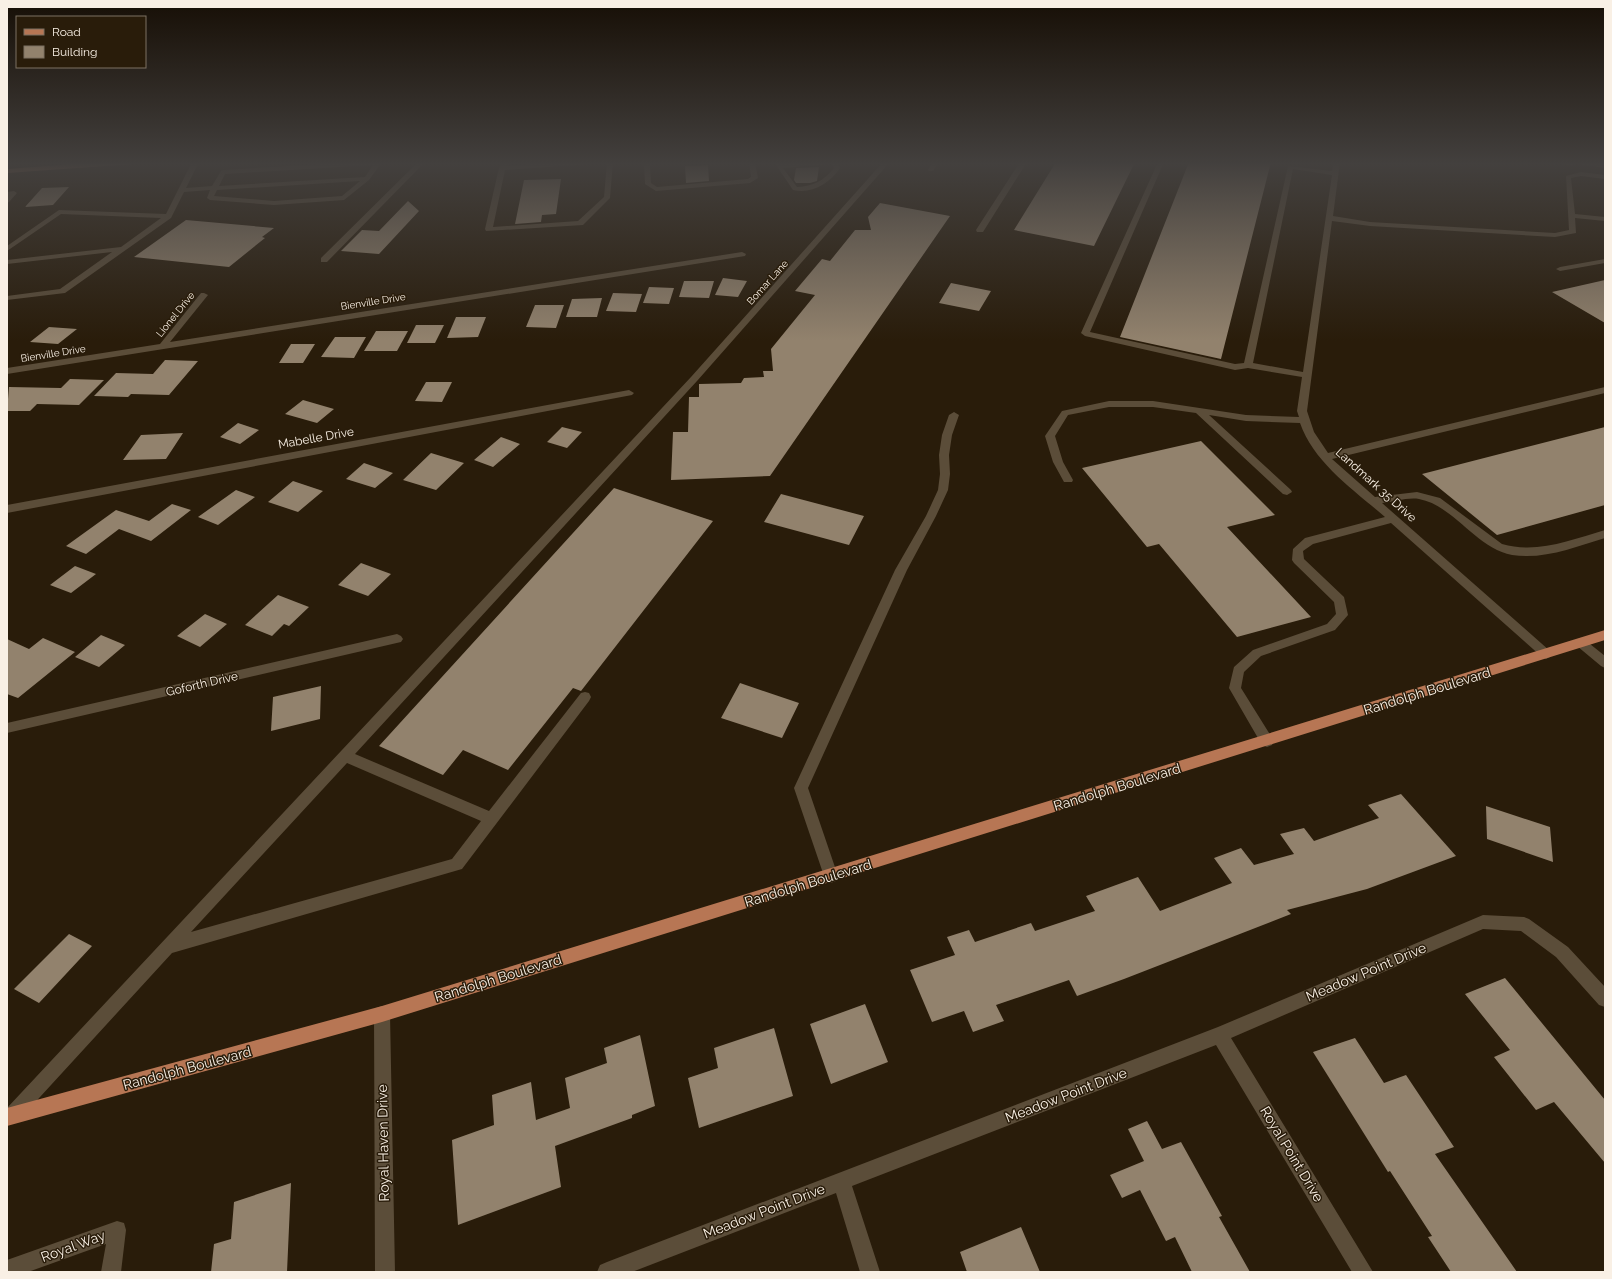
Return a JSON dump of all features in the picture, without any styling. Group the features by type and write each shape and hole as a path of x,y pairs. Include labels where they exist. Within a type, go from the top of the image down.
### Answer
{"main road":[{"name":"Randolph Boulevard","path":"9,1116 382,1014 1605,635"}],"street":[{"path":"7,249 45,222"},
{"path":"7,298 62,291 160,222"},
{"path":"324,260 362,222"},
{"path":"491,222 489,229 581,222"},
{"name":"Bomar Lane","path":"9,1116 694,379 833,222"},
{"path":"980,230 985,222"},
{"path":"1134,222 1085,333 1235,367 1248,365 1307,375"},
{"path":"1248,365 1278,222"},
{"name":"Landmark 35 Drive","path":"1328,222 1302,411 1304,420 1313,441 1329,462 1546,654"},
{"path":"1354,222 1370,224 1555,235 1573,231 1572,222"},
{"path":"7,262 123,248"},
{"name":"Bienville Drive","path":"7,371 742,254"},
{"path":"1560,269 1605,261"},
{"name":"Lionel Drive","path":"162,347 204,295"},
{"path":"1325,457 1605,390"},
{"name":"Mabelle Drive","path":"7,509 629,393"},
{"path":"1068,480 1058,462 1050,436 1065,412 1109,404 1153,404 1246,418 1304,420"},
{"path":"1199,411 1287,492"},
{"path":"831,876 801,788 901,570 931,516 943,490 945,474 944,455 947,435 954,415"},
{"path":"1373,502 1417,495 1436,500 1498,547 1509,551 1524,553 1541,552 1605,534"},
{"path":"1267,741 1234,688 1238,670 1257,653 1330,627 1342,615 1340,600 1298,560 1298,549 1309,541 1393,519"},
{"name":"Goforth Drive","path":"7,728 397,639"},
{"path":"1580,643 1605,663"},
{"path":"168,946 457,864 585,697"},
{"path":"345,756 492,819"},
{"name":"Meadow Point Drive","path":"607,1272 1220,1035 1484,922 1524,924 1562,952 1605,999"},
{"name":"Royal Haven Drive","path":"382,1014 385,1272"},
{"name":"Royal Point Drive","path":"1220,1035 1363,1272"},
{"path":"841,1182 870,1272"},
{"name":"Royal Way","path":"7,1270 117,1230 111,1272"}],"building":[{"path":"184,222 205,222 274,228 262,237 265,238 229,267 134,257"},
{"path":"388,222 409,222 379,254 341,251 362,230 379,231"},
{"path":"515,222 541,222 541,222 515,224"},
{"path":"869,222 946,222 770,476 671,480 673,432 688,432 689,397 699,397 699,384 741,383 744,378 764,377 763,371 773,371 771,349 815,295 795,291 822,259 830,261 855,230 871,230"},
{"path":"1019,222 1106,222 1094,246 1014,230"},
{"path":"1165,222 1256,222 1221,359 1120,337"},
{"path":"723,278 747,281 738,297 715,295"},
{"path":"1605,280 1605,323 1552,292"},
{"path":"684,281 714,281 709,298 679,297"},
{"path":"951,283 991,291 979,311 939,303"},
{"path":"649,287 674,288 669,304 643,303"},
{"path":"613,293 642,294 636,312 606,311"},
{"path":"602,298 597,317 566,317 572,299"},
{"path":"535,305 564,305 556,328 526,327"},
{"path":"456,317 486,317 478,337 447,338"},
{"path":"416,325 444,325 435,343 407,343"},
{"path":"49,327 77,329 58,344 30,342"},
{"path":"376,331 408,331 397,351 364,351"},
{"path":"335,337 366,337 354,358 321,357"},
{"path":"291,344 315,344 303,363 279,363"},
{"path":"165,360 198,361 169,395 131,394 128,397 94,396 116,373 153,374"},
{"path":"70,379 104,380 79,405 37,404 30,411 7,411 9,387 61,388"},
{"path":"426,382 452,382 442,402 415,401"},
{"path":"303,400 334,409 317,423 285,414"},
{"path":"238,423 259,430 240,444 220,437"},
{"path":"562,427 582,432 567,448 547,442"},
{"path":"1605,427 1605,505 1497,535 1422,474"},
{"path":"183,433 166,459 123,460 141,435"},
{"path":"501,437 520,444 493,467 474,460"},
{"path":"1201,441 1275,515 1227,527 1311,617 1237,637 1159,544 1147,547 1082,468"},
{"path":"431,453 464,463 436,490 403,480"},
{"path":"364,463 393,473 375,488 346,479"},
{"path":"293,481 323,491 298,512 268,502"},
{"path":"614,488 713,521 581,691 573,688 508,770 463,750 443,775 379,746"},
{"path":"236,490 255,497 218,525 198,517"},
{"path":"781,494 864,516 849,545 764,522"},
{"path":"172,504 191,510 151,541 119,529 86,554 66,546 116,510 149,521"},
{"path":"361,563 391,574 368,596 338,585"},
{"path":"75,566 96,574 71,593 50,585"},
{"path":"278,595 309,607 289,626 284,624 272,636 245,625"},
{"path":"205,614 227,624 200,647 177,636"},
{"path":"101,635 125,645 99,667 75,657"},
{"path":"43,638 75,652 18,698 7,694 7,639 29,649"},
{"path":"740,683 799,703 782,738 721,718"},
{"path":"321,686 320,719 271,731 273,697"},
{"path":"1401,794 1456,856 1367,889 1287,910 1291,914 1077,996 1069,980 996,1005 1004,1021 973,1032 964,1011 932,1022 910,970 955,955 947,937 969,930 975,942 1031,923 1035,931 1095,911 1086,896 1138,877 1160,911 1232,883 1214,858 1241,848 1254,865 1294,854 1280,834 1304,828 1314,841 1379,818 1368,805"},
{"path":"1486,806 1550,827 1553,862 1487,839"},
{"path":"69,934 92,946 39,1003 14,989"},
{"path":"1505,978 1605,1100 1605,1163 1554,1102 1536,1110 1494,1057 1510,1050 1465,994"},
{"path":"865,1004 888,1062 831,1084 810,1024"},
{"path":"774,1028 793,1096 699,1128 688,1078 718,1068 714,1048"},
{"path":"640,1035 655,1106 632,1115 632,1118 555,1146 561,1187 458,1225 452,1140 494,1125 492,1095 531,1082 536,1120 570,1108 565,1078 607,1063 604,1048"},
{"path":"1355,1038 1384,1083 1406,1075 1454,1147 1435,1154 1517,1272 1451,1272 1428,1237 1432,1236 1390,1171 1388,1172 1313,1052"},
{"path":"1147,1121 1162,1149 1181,1142 1222,1216 1219,1217 1250,1272 1192,1272 1175,1237 1166,1241 1140,1190 1122,1198 1110,1175 1144,1161 1128,1129"},
{"path":"291,1183 287,1272 211,1272 214,1244 231,1239 234,1202"},
{"path":"1021,1227 1040,1272 967,1272 960,1252"}]}
